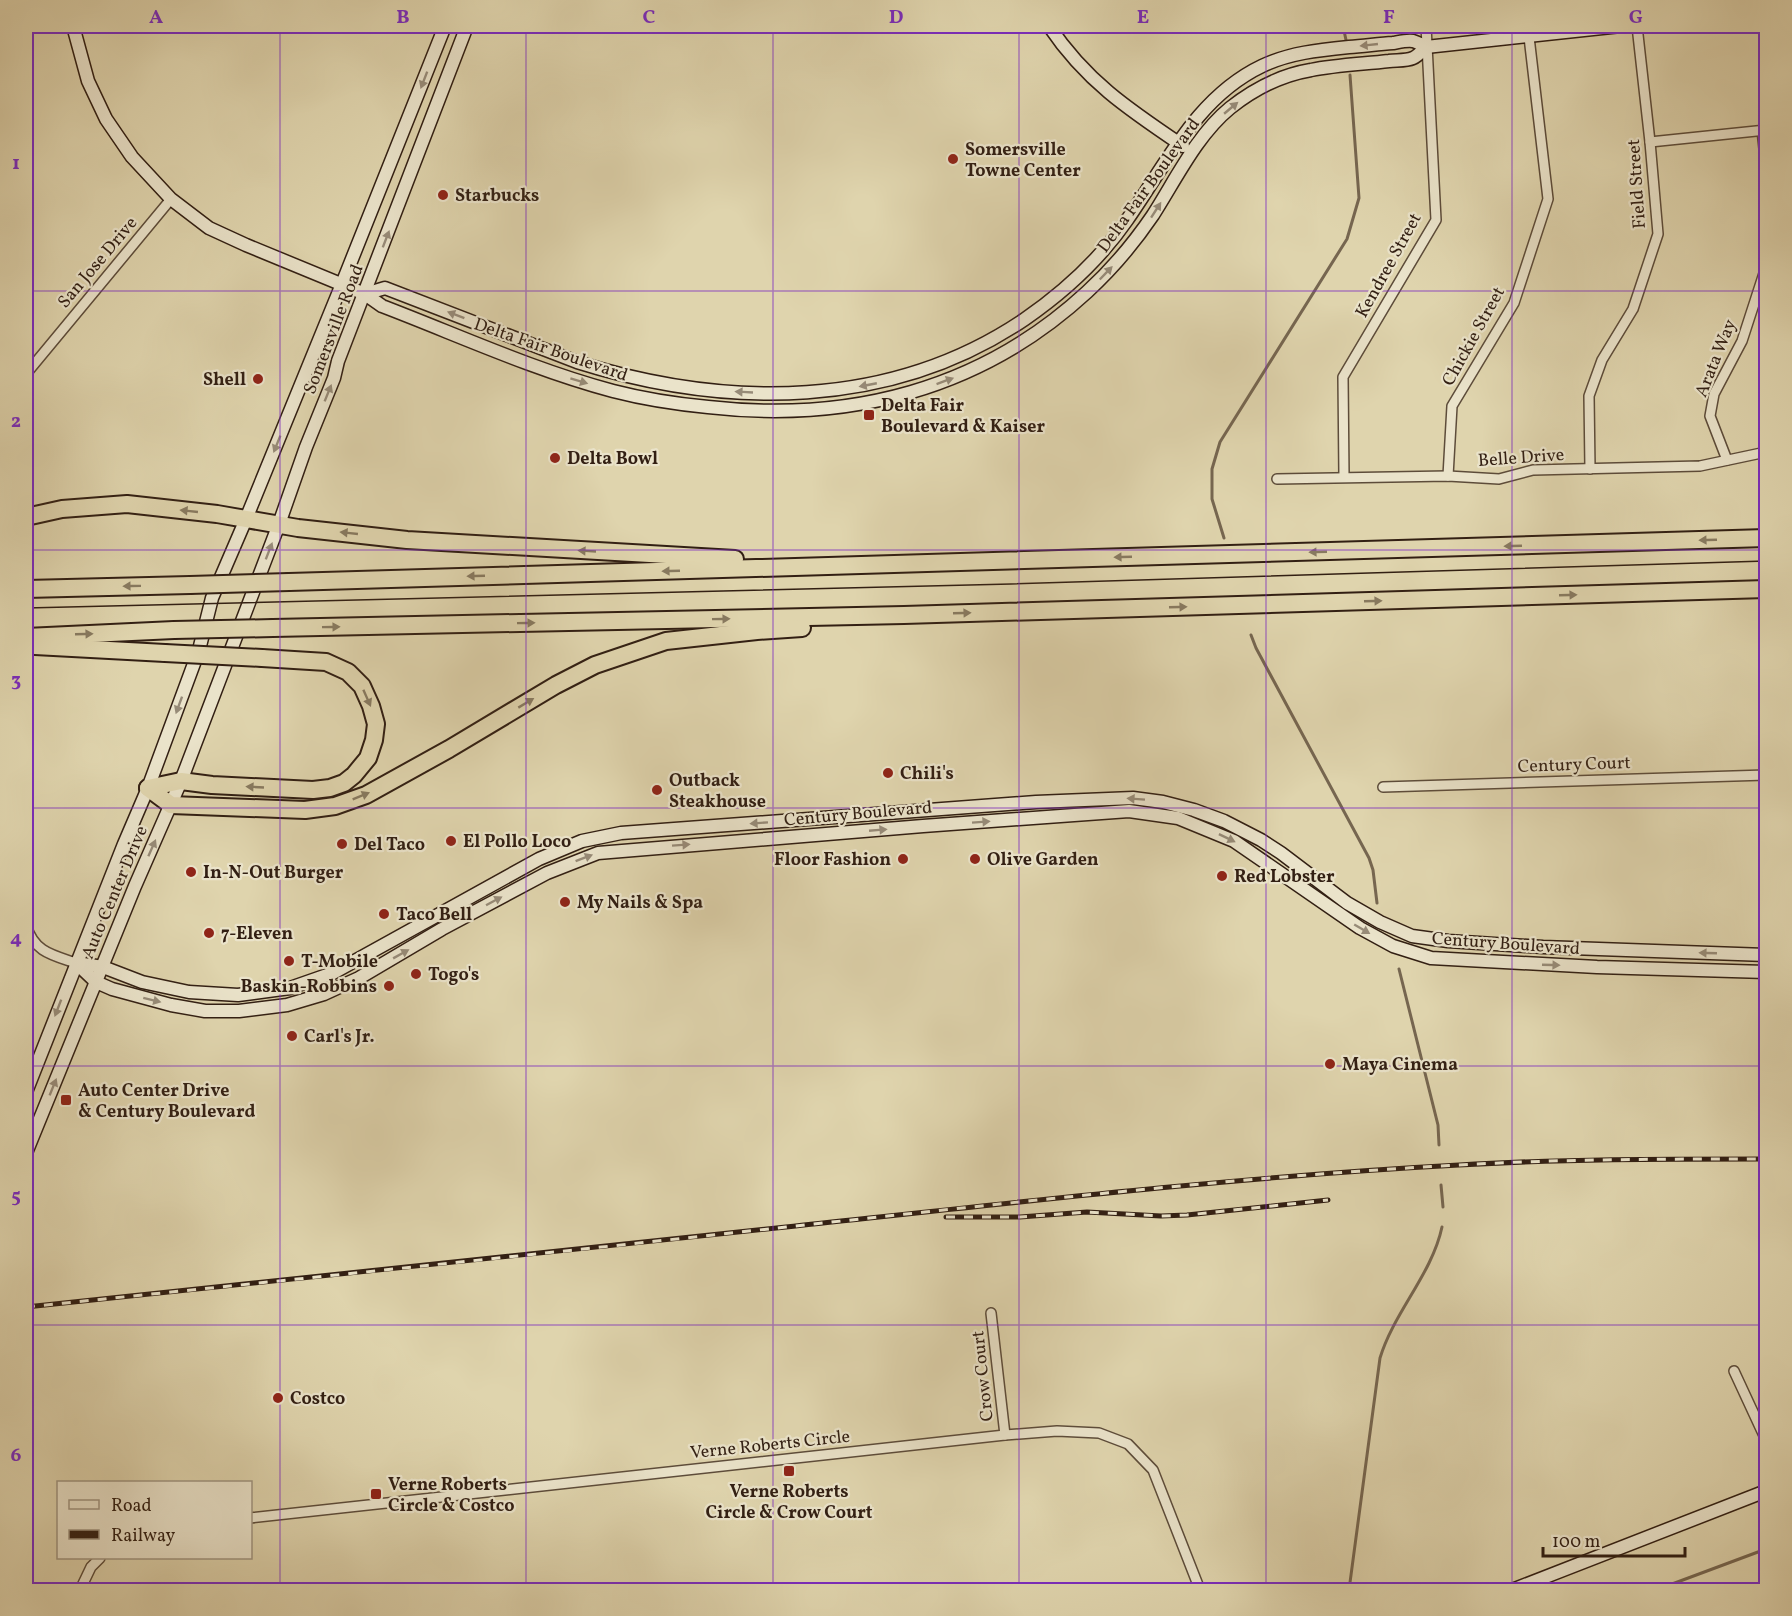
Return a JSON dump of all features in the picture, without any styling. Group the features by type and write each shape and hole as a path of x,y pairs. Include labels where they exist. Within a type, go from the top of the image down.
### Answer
{"highway":[{"path":"26,517 62,509 127,504 407,540 855,565"},
{"path":"26,589 1767,538"},
{"path":"26,637 174,630 904,615 1767,589"},
{"path":"148,788 171,805 304,810 335,806 366,795 556,685 596,665 666,641 757,630 820,627 904,615"},
{"path":"26,645 326,662 348,672 362,686 371,706 376,724 368,758 344,783 313,790 212,785 182,781 148,788"}],"main road":[{"name":"Delta Fair Boulevard","path":"73,26 88,81 106,118 132,157 171,199 209,228 365,294 382,306 568,378 623,394 688,405 723,409 785,411 825,410 875,402 953,379 991,361 1034,335 1065,312 1099,280 1125,252 1151,217 1212,126 1250,93 1275,80 1313,69 1414,58 1426,47"},
{"name":"Somersville Road","path":"212,598 342,285 445,26"},
{"name":"Somersville Road","path":"233,644 334,378 338,361 467,26"},
{"path":"1049,26 1076,62 1104,90 1193,152"},
{"name":"Delta Fair Boulevard","path":"365,294 385,288 530,345 603,370 698,389 742,393 802,394 883,382 924,370 964,354 1036,311 1068,285 1118,232 1198,116 1215,98 1265,64 1297,54 1328,49 1412,41 1426,47 1621,26"},
{"path":"524,361 530,345"},
{"name":"Auto Center Drive","path":"26,1092 148,788 199,650 212,598"},
{"name":"Auto Center Drive","path":"26,1152 135,886 182,781 233,644"},
{"name":"Century Boulevard","path":"76,963 103,967 142,982 189,992 238,995 290,988 333,973 539,859 582,841 621,833 1036,802 1133,798 1163,802 1224,821 1281,853 1347,903 1380,922 1412,936 1448,941 1532,946 1767,955"},
{"name":"Century Boulevard","path":"76,963 96,982 141,997 205,1011 239,1011 287,1005 324,994 359,978 442,929 547,873 598,853 1129,811 1178,818 1234,841 1360,928 1393,945 1431,958 1767,972"},
{"path":"1512,1590 1767,1491"}],"street":[{"name":"Kendree Street","path":"1344,477 1343,376 1436,220 1426,26"},
{"name":"Field Street","path":"1590,470 1589,396 1602,360 1633,309 1658,234 1637,26"},
{"name":"Chickie Street","path":"1448,476 1452,406 1514,303 1548,199 1529,37"},
{"path":"1650,141 1764,130 1767,167"},
{"name":"San Jose Drive","path":"26,374 171,199"},
{"name":"Arata Way","path":"1727,460 1710,416 1714,394 1742,341 1767,267"},
{"name":"Belle Drive","path":"1277,479 1448,476 1498,479 1533,470 1700,466 1767,452"},
{"name":"Century Court","path":"1383,787 1767,775"},
{"path":"26,925 36,945 46,953 76,963"},
{"name":"Crow Court","path":"991,1313 1005,1435"},
{"path":"1734,1371 1767,1440"},
{"name":"Verne Roberts Circle","path":"252,1518 1005,1435 1057,1431 1099,1433 1128,1444 1153,1470 1200,1590"},
{"path":"80,1590 91,1567 98,1559"}],"waterway":[{"path":"1343,26 1346,40"},
{"path":"1224,538 1212,499 1212,469 1220,442 1347,239 1359,198 1350,75"},
{"path":"1251,635 1369,858 1373,870 1377,903"},
{"path":"1399,969 1438,1125 1439,1145"},
{"path":"1441,1185 1443,1207"},
{"path":"1349,1590 1380,1358 1394,1325 1430,1261 1442,1227"},
{"path":"1656,1590 1766,1549"}],"tram line":[{"path":"26,608 1011,584 1766,561"}],"railway":[{"path":"26,1307 1038,1200 1290,1176 1536,1162 1766,1159"},
{"path":"946,1217 1020,1217 1087,1212 1187,1215 1328,1200"}],"place":[{"name":"Somersville Towne Center","path":"953,159"},
{"name":"Starbucks","path":"443,195"},
{"name":"Shell","path":"258,379"},
{"name":"Delta Fair Boulevard & Kaiser","path":"869,415"},
{"name":"Delta Bowl","path":"555,458"},
{"name":"Chili's","path":"888,773"},
{"name":"Outback Steakhouse","path":"657,790"},
{"name":"El Pollo Loco","path":"451,841"},
{"name":"Del Taco","path":"342,844"},
{"name":"Floor Fashion","path":"903,859"},
{"name":"Olive Garden","path":"975,859"},
{"name":"In-N-Out Burger","path":"191,872"},
{"name":"Red Lobster","path":"1222,876"},
{"name":"My Nails & Spa","path":"565,902"},
{"name":"Taco Bell","path":"384,914"},
{"name":"7-Eleven","path":"209,933"},
{"name":"T-Mobile","path":"289,961"},
{"name":"Togo's","path":"416,974"},
{"name":"Baskin-Robbins","path":"389,986"},
{"name":"Carl's Jr.","path":"292,1036"},
{"name":"Maya Cinema","path":"1330,1064"},
{"name":"Auto Center Drive & Century Boulevard","path":"66,1100"},
{"name":"Costco","path":"278,1398"},
{"name":"Verne Roberts Circle & Crow Court","path":"789,1471"},
{"name":"Verne Roberts Circle & Costco","path":"376,1494"}]}
